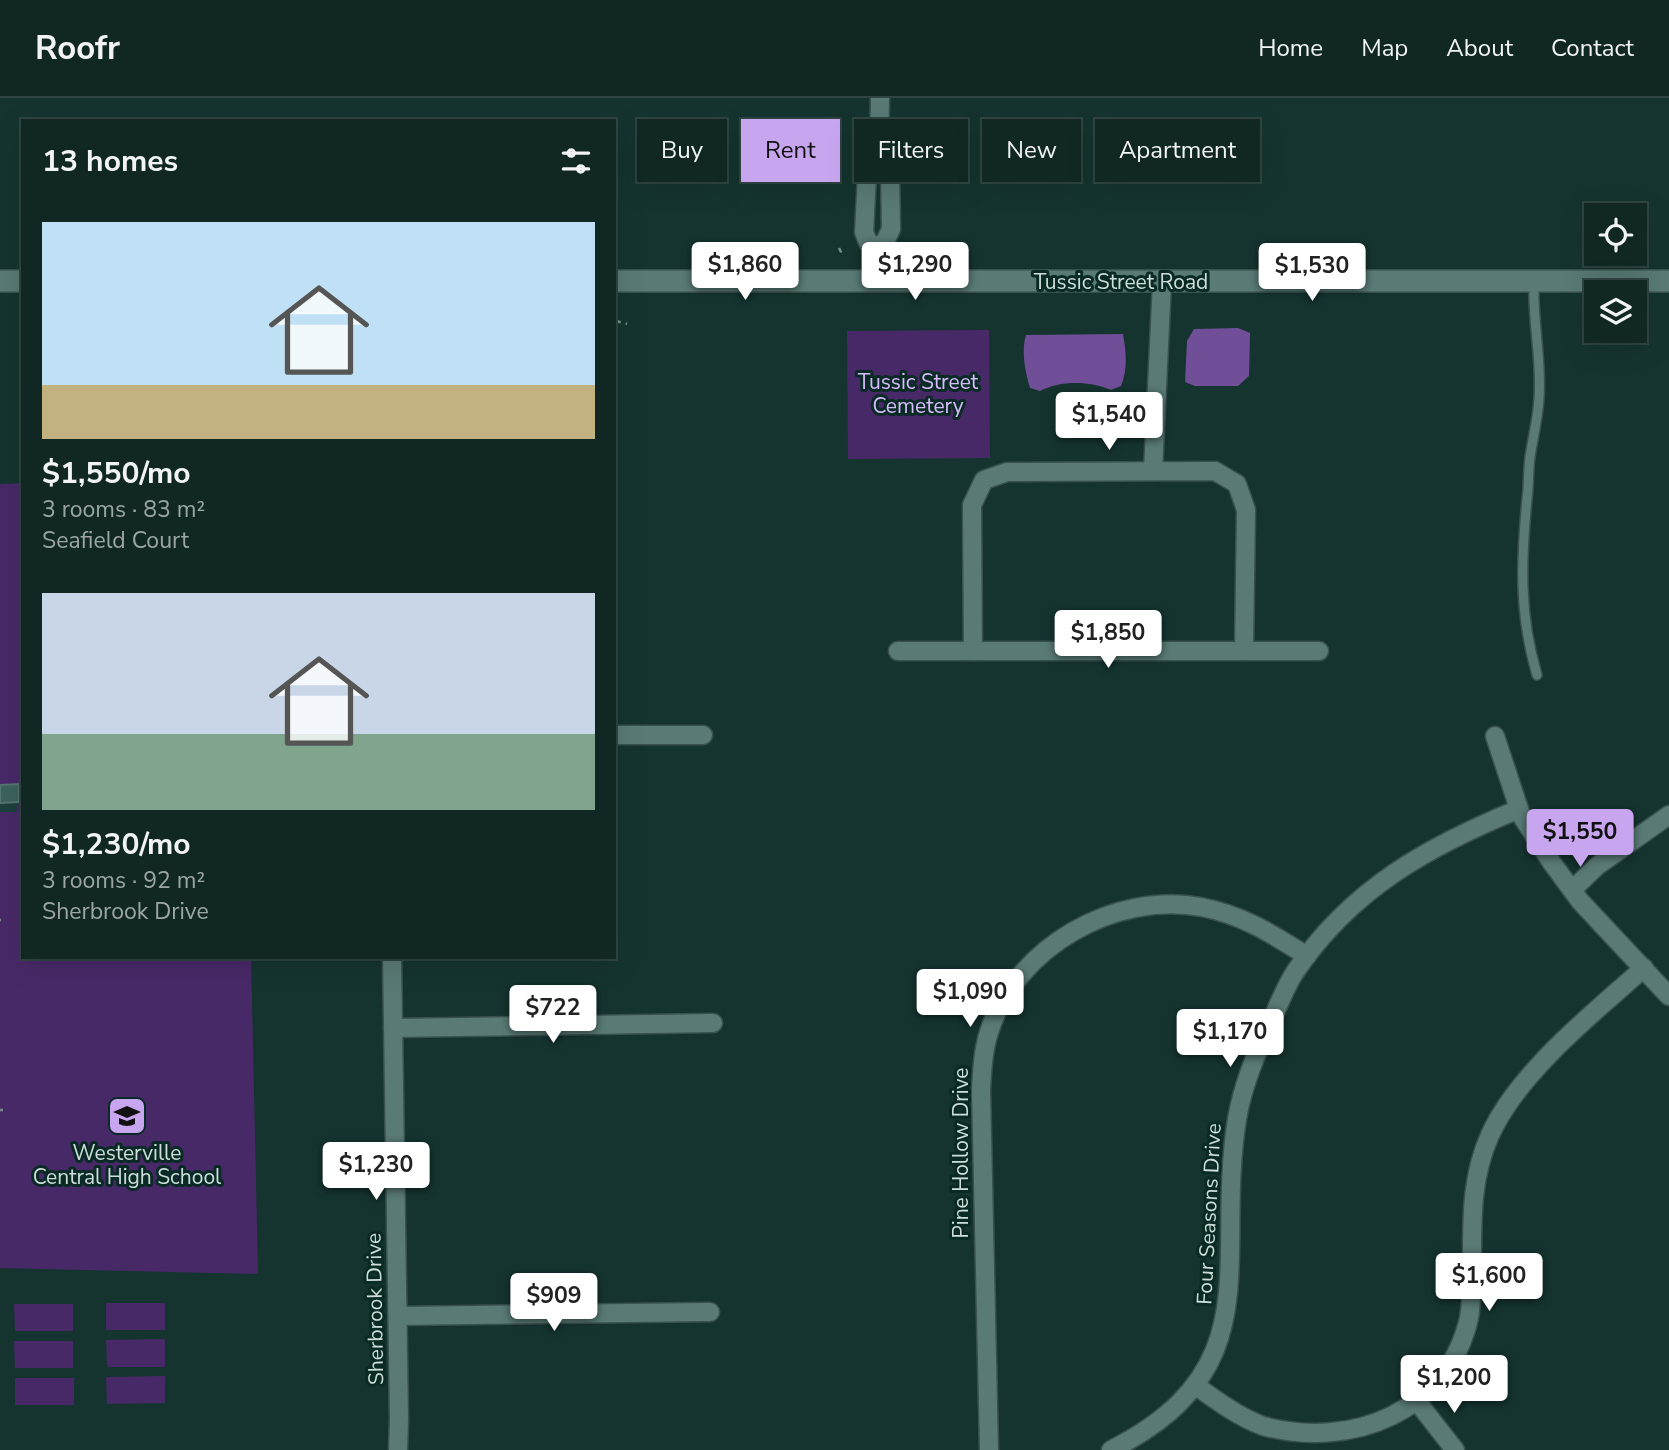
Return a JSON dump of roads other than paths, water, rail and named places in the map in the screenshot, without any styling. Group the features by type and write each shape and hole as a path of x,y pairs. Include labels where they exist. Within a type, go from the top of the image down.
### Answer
{"main road":[{"path":"0,281 21,281"},
{"name":"Tussic Street Road","path":"616,281 1669,281"}],"street":[{"path":"880,98 880,119"},
{"path":"867,182 863,232 868,242 877,247"},
{"path":"877,247 885,242 891,229 890,182"},
{"path":"876,281 877,247"},
{"path":"1153,471 1162,282"},
{"path":"973,651 972,505 984,480 1007,472 1153,471 1215,471 1237,484 1246,510 1244,650"},
{"path":"898,651 1319,651"},
{"path":"616,735 703,735"},
{"path":"1495,736 1519,809 1552,863 1572,890 1669,996"},
{"name":"Four Seasons Drive","path":"1111,1450 1165,1416 1202,1378 1224,1325 1228,1303 1231,1174 1237,1118 1254,1056 1294,974 1307,956 1359,902 1404,865 1440,843 1519,809"},
{"path":"1572,890 1597,866 1669,815"},
{"name":"Pine Hollow Drive","path":"989,1450 981,1090 989,1032 1012,988 1050,947 1070,933 1093,921 1148,905 1200,907 1231,915 1252,922 1307,956"},
{"name":"Sherbrook Drive","path":"392,959 398,1450"},
{"path":"1195,1385 1217,1401 1263,1426 1310,1437 1327,1438 1374,1428 1419,1404 1452,1362 1469,1318 1472,1297 1473,1189 1479,1164 1502,1111 1539,1066 1589,1016 1644,968"},
{"path":"393,1028 713,1024"},
{"path":"398,1316 710,1312"},
{"path":"1419,1404 1455,1450"}],"lane":[{"path":"1534,281 1539,400 1529,459 1521,568 1528,646 1537,675"}],"place":[{"name":"Westerville Central High School","path":"127,1116"}],"park label":[{"name":"Tussic Street Cemetery","path":"918,394"}]}
